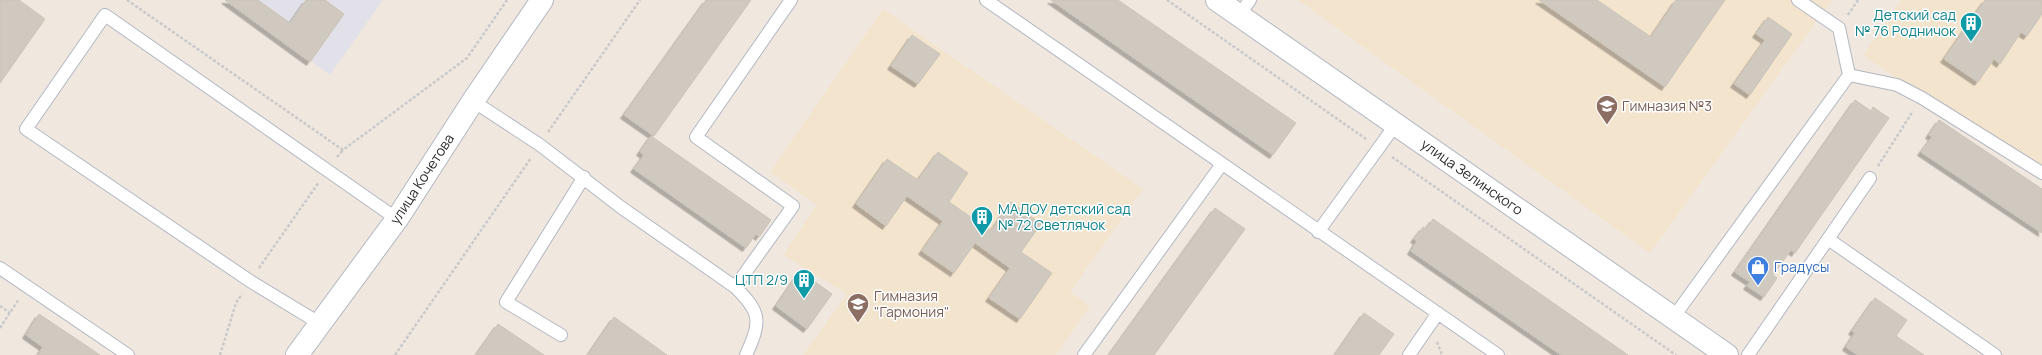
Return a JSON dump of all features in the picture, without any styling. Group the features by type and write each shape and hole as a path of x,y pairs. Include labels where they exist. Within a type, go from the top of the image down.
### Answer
{"street":[{"name":"улица Кочетова","path":"296,355 396,219 473,101 542,0"},
{"name":"улица Зелинского","path":"1217,0 1245,8 1396,124 1727,355"}],"lane":[{"path":"735,287 793,206 696,137 791,0"},
{"path":"986,0 1318,232 1498,355"},
{"path":"1673,318 1849,75 1839,28 1798,0"},
{"path":"319,323 250,281 26,129 105,15 396,219"},
{"path":"1849,75 1897,85 1922,98 2042,174"},
{"path":"473,101 540,145 584,177 622,208 735,287 749,301 758,318 753,340 746,355"},
{"path":"1318,232 1396,124"},
{"path":"1084,355 1222,164"},
{"path":"561,335 506,302 584,177"},
{"path":"1748,355 1870,178"},
{"path":"1828,239 1995,355"},
{"path":"0,268 122,353"},
{"path":"1409,355 1438,313"}],"path":[{"path":"127,0 343,150"},
{"path":"220,355 236,303 327,170 343,150 467,58 507,0"},
{"path":"395,355 640,0"},
{"path":"1166,0 1676,355"},
{"path":"1870,178 1922,98"},
{"path":"0,328 27,286"},
{"path":"0,306 10,313"}],"shaded area":[{"path":"226,0 383,0 330,75"},
{"name":"Гимназия №3","path":"1298,0 1832,0 1650,253"},
{"path":"1901,0 2042,0 2042,179 1863,55"},
{"path":"883,9 1143,189 1070,292 1090,306 1056,355 803,355 847,294 783,255 817,205 770,172"}],"building":[{"path":"0,0 19,0 45,19 0,83"},
{"path":"225,0 258,0 290,23 306,0 325,0 344,14 310,62"},
{"path":"706,0 751,0 654,136 624,115"},
{"path":"1051,0 1118,0 1296,123 1273,155"},
{"path":"1539,0 1597,0 1651,37 1676,0 1725,0 1665,87"},
{"name":"Детский сад № 76 Родничок","path":"1985,0 2042,0 2042,14 2027,36 2021,32 2000,64 1994,59 1978,82 1944,59"},
{"path":"1768,17 1792,34 1750,95 1734,84 1765,40 1756,34"},
{"path":"912,35 940,54 918,84 891,66"},
{"path":"1855,100 1871,111 1873,107 1889,118 1795,253 1791,250 1773,275 1777,278 1764,297 1747,286 1750,282 1735,272"},
{"path":"1939,120 2042,189 2042,233 1921,152 1932,137 1929,135"},
{"path":"651,136 771,220 759,237 756,234 746,248 634,169 644,155 640,152"},
{"name":"МАДОУ детский сад № 72 Светлячок","path":"938,152 968,173 949,202 991,231 1011,202 1041,224 1021,252 1052,273 1020,319 989,298 1010,268 975,243 954,273 922,251 943,221 907,196 886,226 856,204 887,159 918,180"},
{"path":"1215,208 1245,229 1154,355 1109,355"},
{"path":"1433,219 1628,355 1561,355 1411,251 1417,241 1414,239 1423,227 1426,229"},
{"name":"ЦТП 2/9","path":"800,271 832,294 807,329 776,306"},
{"path":"1875,298 1907,320 1896,336 1924,355 1858,355 1846,347 1855,333 1852,331"},
{"path":"1364,313 1394,334 1379,355 1335,355"},
{"path":"39,314 100,355 38,355 43,347 26,335"},
{"path":"614,317 667,355 588,355"},
{"path":"498,324 544,355 476,355"}],"place":[{"name":"Детский сад № 76 Родничок","path":"1971,42"},
{"name":"Гимназия №3","path":"1607,126"},
{"name":"МАДОУ детский сад № 72 Светлячок","path":"982,236"},
{"name":"Градусы","path":"1758,286"},
{"name":"ЦТП 2/9","path":"804,300"},
{"name":"Гимназия \"Гармония\"","path":"858,324"}]}
